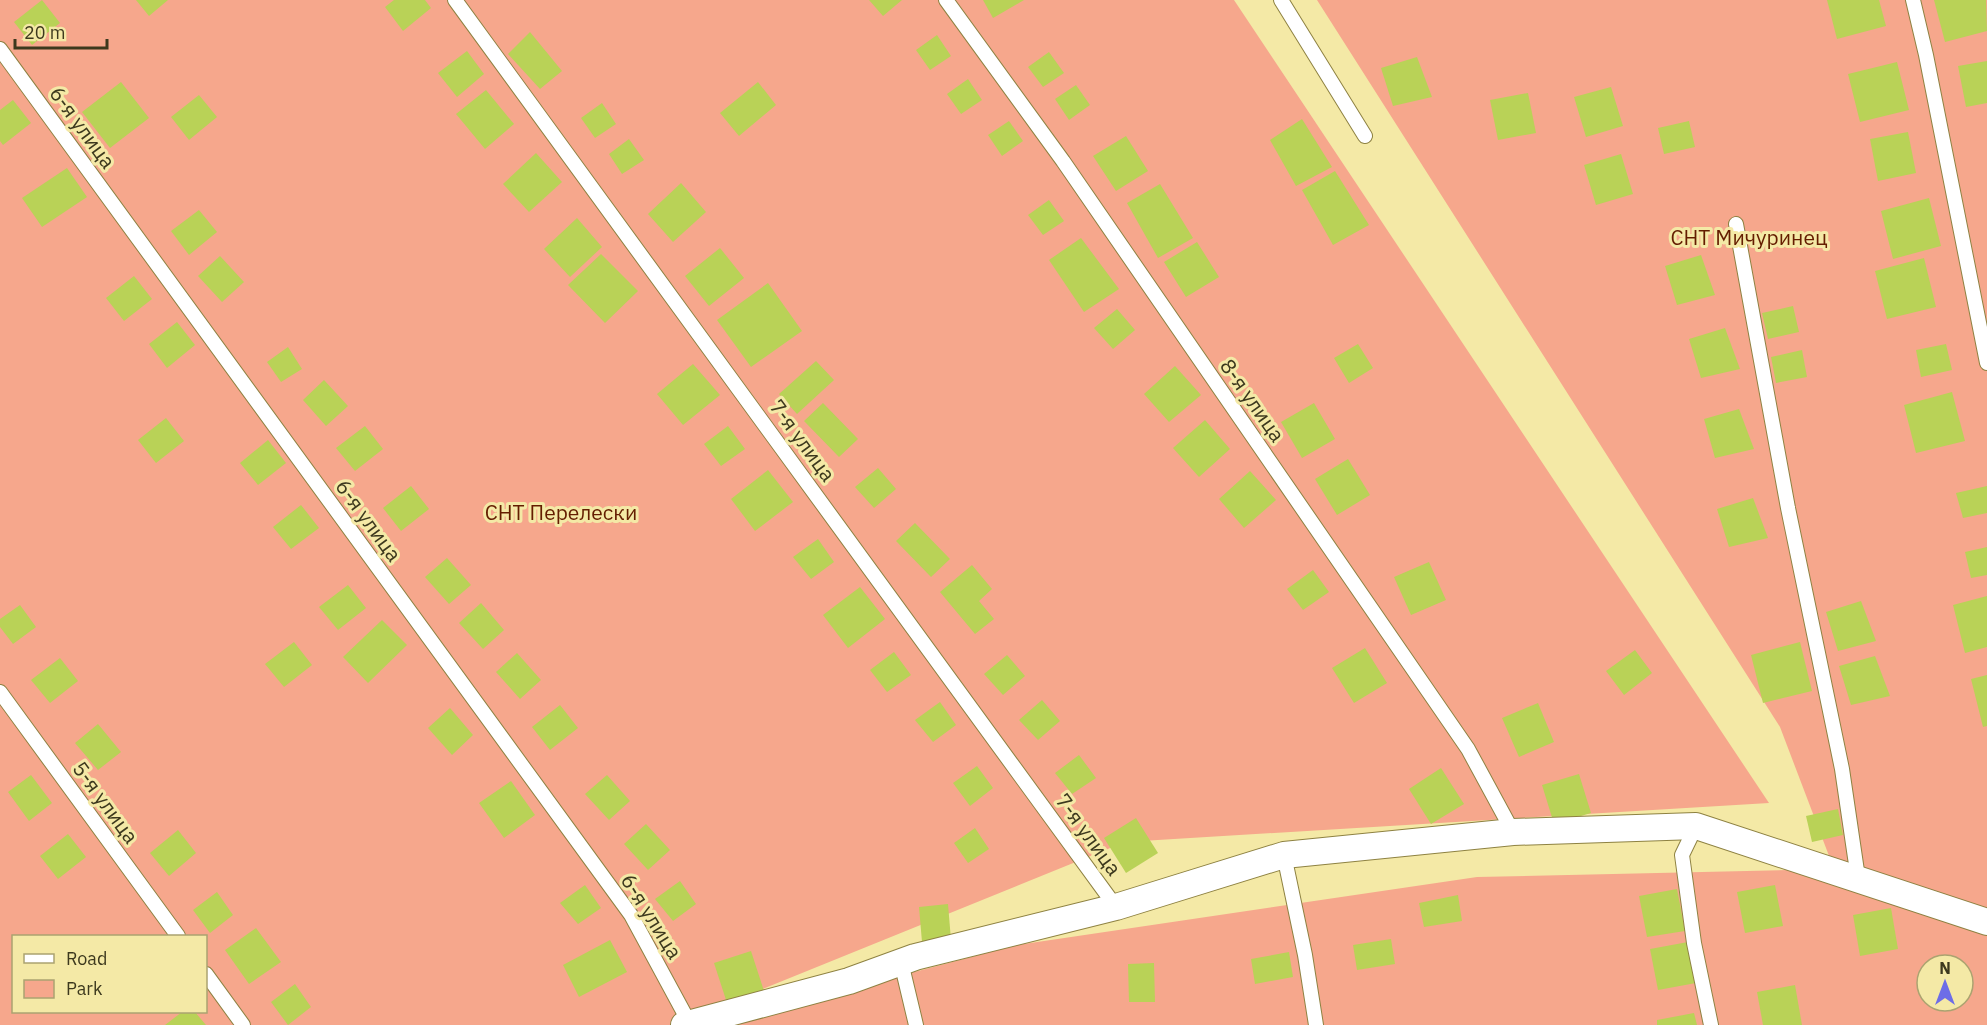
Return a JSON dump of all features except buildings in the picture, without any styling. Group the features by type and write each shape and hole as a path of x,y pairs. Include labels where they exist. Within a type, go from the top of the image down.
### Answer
{"street":[{"path":"687,1024 849,981 901,962 1116,907 1284,855 1513,832 1696,826 1987,922"}],"lane":[{"name":"7-я улица","path":"455,0 1116,907"},
{"name":"8-я улица","path":"946,0 1063,161 1468,749 1513,832"},
{"path":"1281,0 1365,136"},
{"path":"1913,0 1987,363"},
{"name":"6-я улица","path":"0,49 631,915 687,1024"},
{"path":"1736,224 1788,508 1842,769 1858,878"},
{"name":"5-я улица","path":"0,692 177,935"},
{"path":"1696,826 1682,855 1694,943 1710,1025"},
{"path":"1284,855 1305,955 1316,1025"},
{"path":"901,962 916,1025"},
{"path":"207,975 243,1025"}],"green space":[{"name":"СНТ Перелески","path":"0,0 1234,0 1769,803 1125,842 674,1025 0,1025"},
{"name":"СНТ Мичуринец","path":"1317,0 1987,0 1987,1025 712,1025 1017,945 1477,877 1834,869 1780,727"}]}
